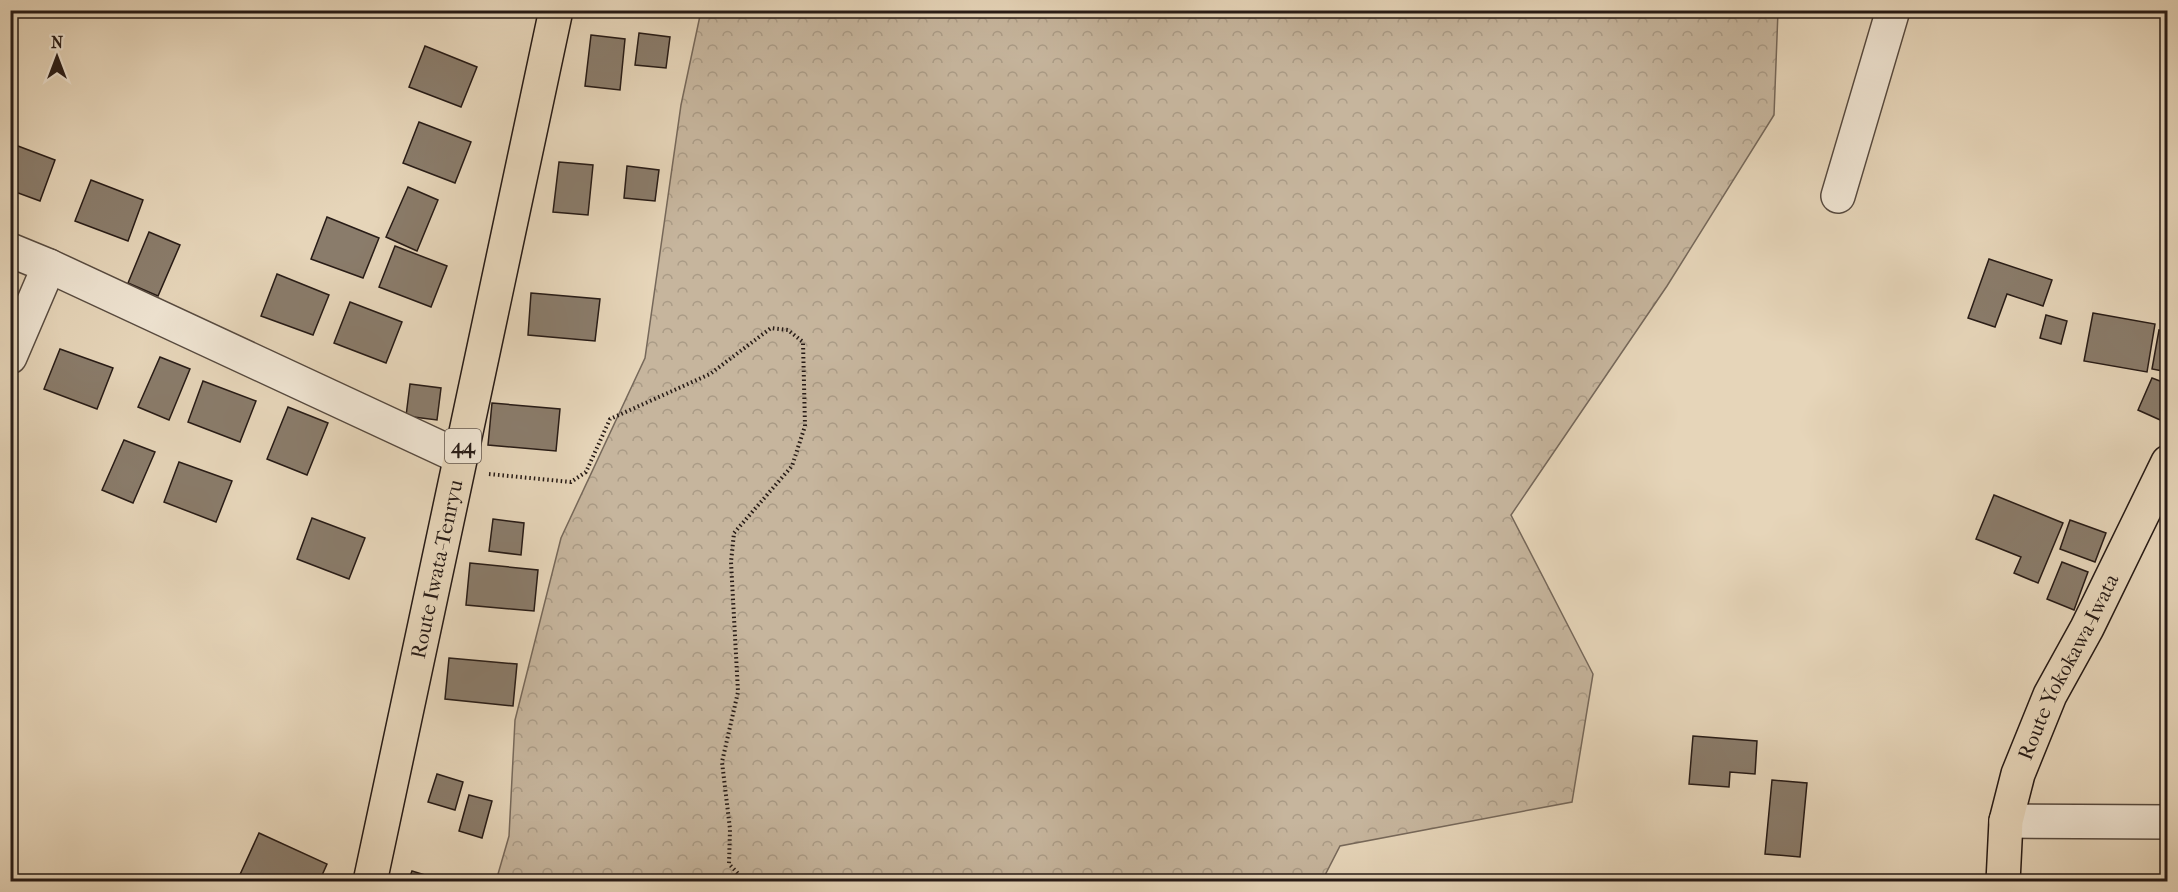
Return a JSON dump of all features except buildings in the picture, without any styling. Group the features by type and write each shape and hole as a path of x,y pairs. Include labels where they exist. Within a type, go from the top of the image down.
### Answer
{"main road":[{"name":"Route Iwata-Tenryu","path":"370,882 556,10"},
{"name":"Route Yokokawa-Iwata","path":"2003,882 2006,821 2018,774 2050,695 2087,628 2168,462"}],"street":[{"path":"1838,196 1893,10"},
{"path":"10,250 460,457"},
{"path":"10,357 49,266"},
{"path":"2006,821 2168,822"}],"path":[{"path":"460,457 481,473 571,482 586,472 610,419 710,374 771,328 788,330 803,342 805,426 792,466 734,533 731,562 738,692 722,762 730,829 729,864 746,882"}],"green space":[{"path":"701,11 1778,11 1774,115 1667,286 1511,515 1593,674 1572,802 1340,846 1322,881 496,881 509,836 515,720 561,538 645,358 681,105"}]}
